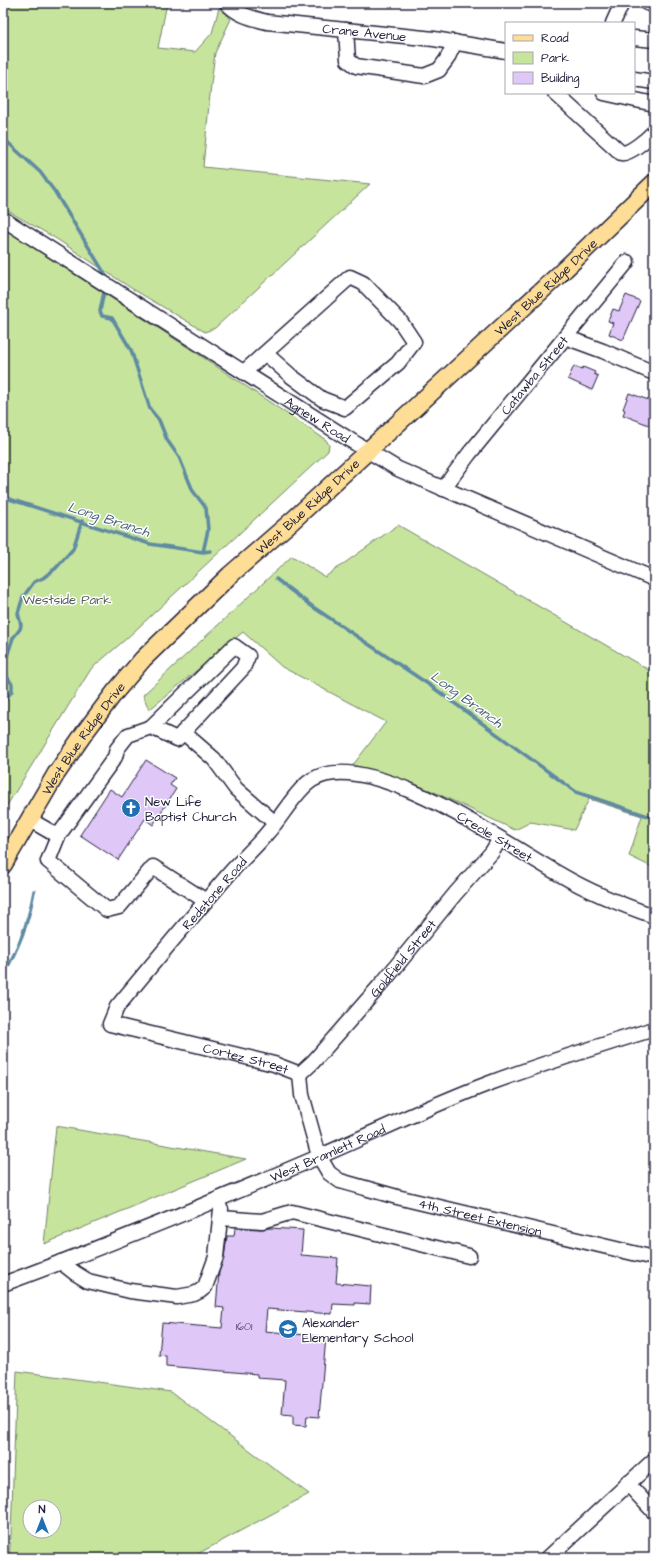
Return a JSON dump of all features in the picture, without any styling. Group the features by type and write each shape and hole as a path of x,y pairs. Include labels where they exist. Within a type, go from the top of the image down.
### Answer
{"main road":[{"name":"West Blue Ridge Drive","path":"3,865 56,774 115,692 143,659 230,575 292,521 367,450 565,269 654,183"}],"street":[{"name":"Crane Avenue","path":"227,3 248,18 267,22 434,39 505,51"},
{"path":"613,22 622,3"},
{"path":"647,3 654,5"},
{"path":"346,30 348,60 356,66 424,76 439,70 448,59 455,42"},
{"path":"635,38 654,40"},
{"path":"635,78 654,82"},
{"path":"556,94 621,153 626,153 654,132"},
{"path":"609,94 654,104"},
{"name":"Agnew Road","path":"3,219 398,469 654,579"},
{"name":"Catawba Street","path":"443,489 469,454 628,262"},
{"path":"244,372 350,276 363,283 400,321 414,342 398,363 345,408 322,399 291,376 265,353"},
{"path":"565,337 603,351 654,373"},
{"path":"151,727 177,739 243,668 248,656 234,646 151,727 128,735 117,749 116,757 58,836 48,861 107,910 119,907 153,867 206,901"},
{"path":"183,732 214,759 236,789 275,823"},
{"name":"Redstone Road","path":"110,1024 117,1007 307,784 322,775 330,773"},
{"name":"Creole Street","path":"330,773 347,773 365,776 417,793 445,806 560,875 587,889 654,916"},
{"path":"30,820 58,836"},
{"name":"Goldfield Street","path":"300,1074 313,1062 384,981 455,894 492,852 500,839"},
{"name":"Cortez Street","path":"110,1024 274,1064 300,1074 302,1095 319,1156"},
{"name":"West Bramlett Road","path":"3,1284 220,1198 415,1113 491,1083 654,1030"},
{"name":"4th Street Extension","path":"319,1156 328,1173 340,1181 397,1197 654,1258"},
{"path":"61,1262 88,1281 130,1291 177,1297 184,1297 194,1294 205,1287 216,1257 221,1218 220,1198"},
{"path":"221,1218 262,1221 292,1212 469,1256"},
{"path":"548,1558 654,1460"},
{"path":"628,1484 654,1512"}],"green space":[{"path":"3,3 167,3 158,48 195,52 212,33 219,8 231,19 215,53 203,167 370,184 215,328 205,332 131,288 55,238 3,208"},
{"name":"Westside Park","path":"3,228 195,352 326,440 329,445 328,451 126,639 91,669 3,812"},
{"path":"398,525 654,673 654,868 629,856 642,816 589,799 574,830 531,822 515,830 432,791 353,765 386,722 282,667 243,632 149,710 143,695 292,556 325,577"},
{"path":"56,1126 246,1159 44,1244"},
{"path":"17,1371 171,1392 309,1494 190,1558 9,1558"}],"building":[{"path":"626,295 640,301 623,340 609,334 613,323 608,321 613,309 619,311"},
{"path":"574,366 582,369 583,367 595,372 594,374 598,376 592,390 568,379"},
{"path":"629,393 654,402 654,427 623,415 625,410 623,409"},
{"name":"New Life Baptist Church","path":"146,760 175,778 170,785 176,789 153,825 145,819 118,860 80,835 110,789 122,797"},
{"path":"235,1228 303,1230 301,1255 338,1258 336,1283 371,1286 370,1304 333,1304 332,1314 267,1309 265,1331 326,1337 319,1417 307,1416 306,1426 293,1425 293,1415 282,1414 285,1380 257,1378 257,1374 166,1366 166,1356 159,1355 162,1323 222,1328 224,1308 216,1307 219,1272 224,1258 227,1236 234,1236"}],"waterway":[{"path":"3,138 40,172 55,192 108,279"},
{"path":"104,292 100,311 102,316 112,318 131,350 150,409 159,420 167,440 179,457 193,491 206,508 208,530 203,552"},
{"name":"Long Branch","path":"3,497 150,544 203,552 210,551"},
{"path":"3,703 12,691 12,684 7,677 5,662 13,638 20,629 21,625 18,613 23,597 34,582 43,578 56,568 73,549 82,521"},
{"name":"Long Branch","path":"276,579 313,607 431,686 576,792 654,818"},
{"path":"3,710 5,721 3,725"},
{"path":"3,976 22,935 29,914 34,891"}],"place":[{"name":"New Life Baptist Church","path":"131,808"},
{"name":"Alexander Elementary School","path":"288,1329"}]}
